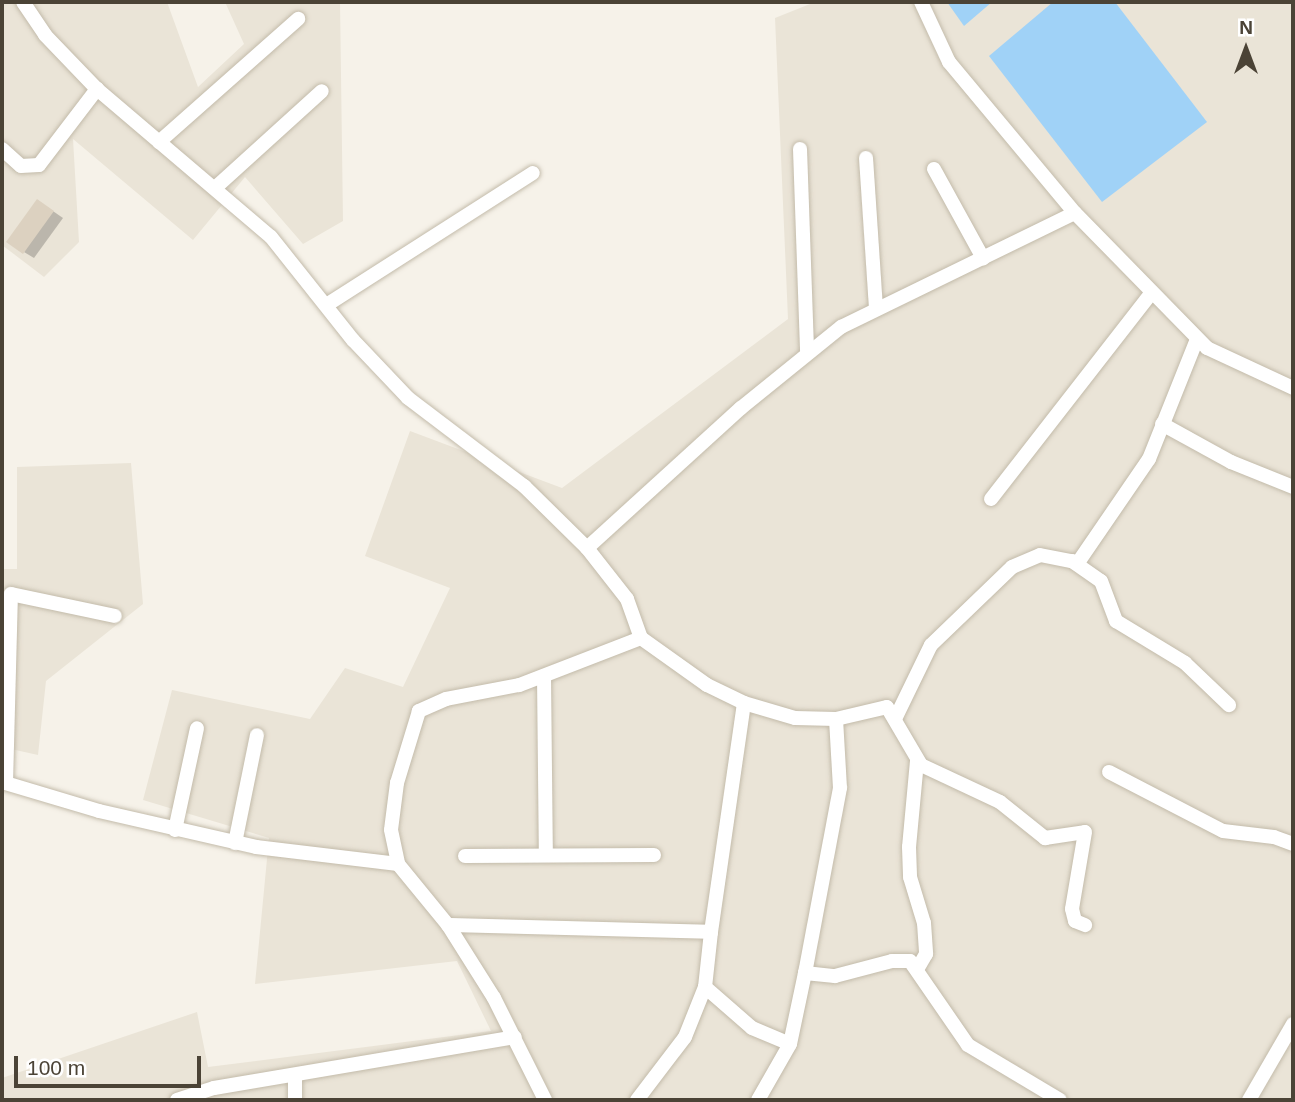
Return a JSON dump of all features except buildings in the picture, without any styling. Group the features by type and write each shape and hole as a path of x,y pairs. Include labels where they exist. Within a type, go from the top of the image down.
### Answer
{"street":[{"path":"23,2 45,35 97,89 271,237 328,304 353,340 408,398 524,486 587,548 620,586 641,638 707,685 744,703 795,718 836,719 881,706 890,709 916,761 909,847 911,877 924,923 926,954 918,968"},
{"path":"921,2 949,62 1075,213 1197,339 1224,358 1293,388"},
{"path":"159,142 298,19"},
{"path":"2,149 21,166 38,165 97,89"},
{"path":"215,188 322,91"},
{"path":"800,149 807,353"},
{"path":"866,158 876,307"},
{"path":"934,169 983,258"},
{"path":"328,304 533,173"},
{"path":"587,548 807,353 876,307 1075,213"},
{"path":"991,499 1152,292"},
{"path":"1077,564 1127,497 1162,424 1197,339"},
{"path":"1162,424 1231,462 1293,487"},
{"path":"896,717 931,645 1012,567 1040,555 1077,564 1101,581 1116,621 1185,663 1229,705"},
{"path":"115,615 11,594 4,783 175,830 234,843 398,864"},
{"path":"545,1100 515,1037 448,925 398,864 391,830 394,801 419,711 446,699 488,693 544,676 641,638"},
{"path":"544,676 546,855"},
{"path":"637,1100 685,1037 705,988 744,703"},
{"path":"758,1100 790,1044 805,973 840,788 836,719"},
{"path":"175,830 197,728"},
{"path":"234,843 257,735"},
{"path":"916,761 1000,802 1045,838 1085,832 1072,909 1075,921 1085,925"},
{"path":"1109,772 1214,828 1293,844"},
{"path":"465,856 654,855"},
{"path":"448,925 711,932"},
{"path":"805,973 853,974 899,960 914,962 968,1045 1060,1100"},
{"path":"705,988 752,1028 790,1044"},
{"path":"1250,1100 1293,1024"},
{"path":"177,1100 214,1088 515,1037"},
{"path":"295,1075 295,1100"}],"shaded area":[{"path":"2,2 167,2 198,87 244,44 225,2 340,2 343,221 303,244 245,177 193,240 73,139 79,242 44,277 2,245"},
{"path":"815,2 1293,2 1293,1100 2,1100 2,1078 197,1012 208,1067 491,1031 457,961 255,984 269,838 143,800 172,690 310,719 345,668 403,687 450,588 365,556 410,431 562,488 788,319 775,18"},
{"path":"131,463 143,604 46,681 38,755 2,747 2,569 17,569 17,467"}],"water":[{"path":"947,2 992,2 964,26"},
{"path":"1053,2 1115,2 1207,122 1102,202 989,56"}]}
